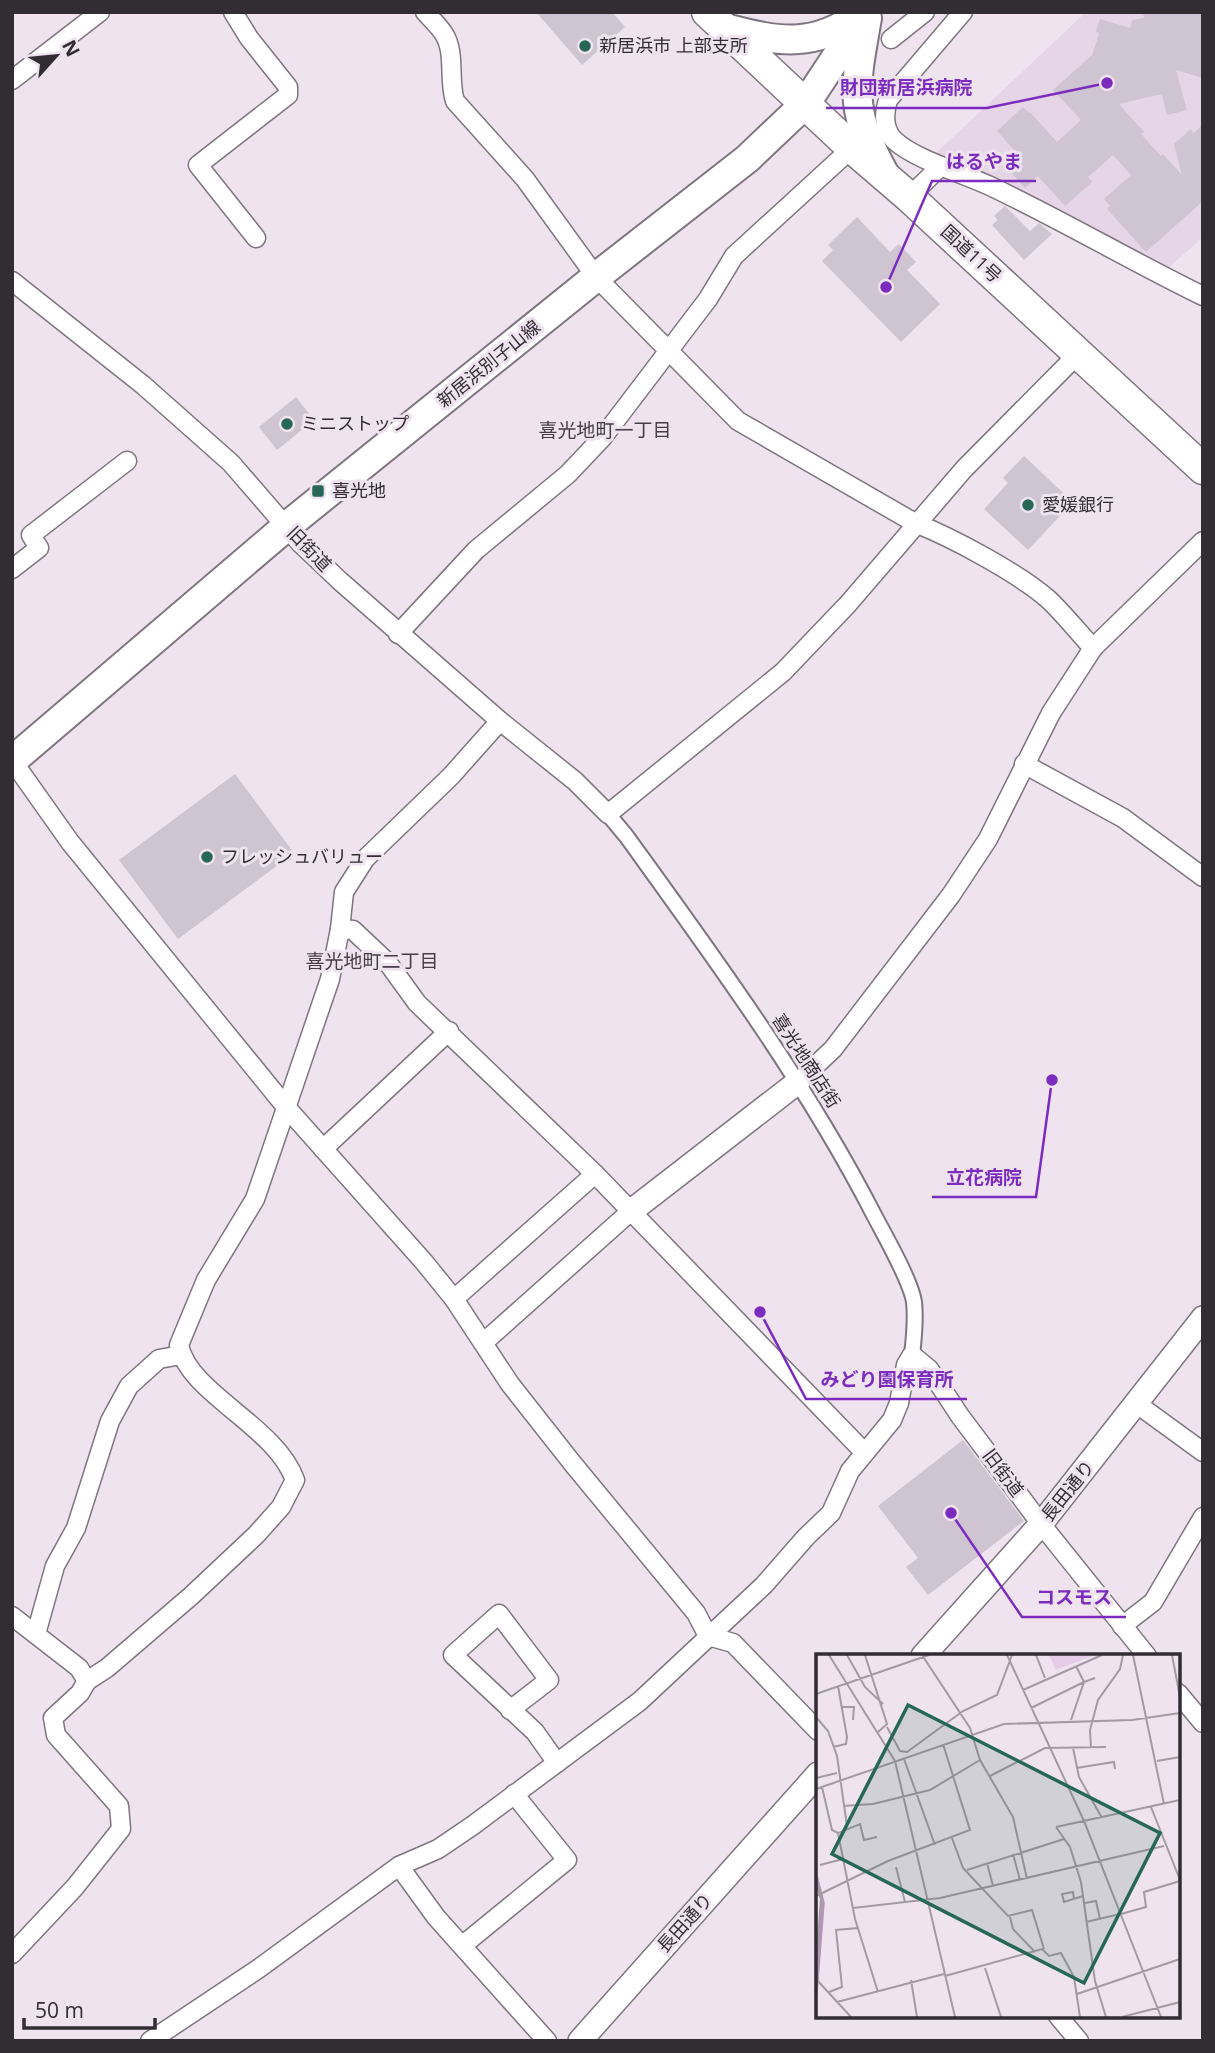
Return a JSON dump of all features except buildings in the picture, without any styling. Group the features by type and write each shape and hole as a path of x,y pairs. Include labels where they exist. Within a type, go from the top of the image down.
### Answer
{"highway":[{"name":"国道11号","path":"716,20 1203,469"}],"main road":[{"name":"新居浜別子山線","path":"12,761 287,526 747,159 806,103 866,12"},
{"path":"716,20 771,40 803,39 846,25 866,12"},
{"path":"866,12 856,82 856,104 871,149 898,188"}],"street":[{"path":"12,79 100,12"},
{"path":"233,12 249,38 288,87 288,95 198,165 256,238"},
{"path":"425,12 445,35 451,54 451,90 455,101 525,179 596,277 738,421 915,523 936,531 1006,571 1048,599 1093,648"},
{"path":"891,39 925,12"},
{"path":"963,12 888,100 884,111 888,131 893,139 941,166 1060,221 1203,296"},
{"path":"398,634 476,550 568,474 594,446 708,299 734,256 852,148"},
{"path":"898,188 941,166"},
{"name":"旧街道","path":"12,281 143,385 230,463 301,544 398,634 499,721 575,781 608,814"},
{"path":"608,814 783,672 848,604 915,523 973,459 1079,353"},
{"path":"12,569 39,548 31,535 127,461"},
{"path":"483,1343 630,1212 798,1082 833,1049 951,895 988,839 1051,713 1093,648 1203,541"},
{"path":"12,1954 75,1887 121,1829 119,1806 55,1735 53,1718 80,1693 87,1681 107,1668 191,1596 256,1535 281,1507 295,1480 291,1469 260,1431 193,1375 181,1355 179,1346 206,1280 255,1199 330,979 344,892 365,859 452,776 499,721"},
{"path":"12,761 69,842 286,1107 454,1299 510,1384 696,1613 708,1636 733,1643 816,1729"},
{"path":"1024,764 1123,818 1203,877"},
{"name":"喜光地商店街","path":"608,814 699,937 798,1082 850,1168 914,1300 912,1355"},
{"path":"340,929 353,930 388,962 417,1003 449,1031 656,1235 864,1452"},
{"path":"323,1149 449,1031"},
{"path":"454,1299 595,1174"},
{"name":"長田通り","path":"925,1654 1041,1524 1203,1318"},
{"path":"36,1634 55,1566 76,1528 110,1421 129,1386 159,1359 181,1355"},
{"path":"150,2041 258,1969 398,1866 438,1849 640,1701 764,1585 831,1513 850,1471 892,1420 906,1365 912,1355"},
{"name":"旧街道","path":"912,1355 929,1369 960,1416 1041,1524 1145,1654"},
{"path":"1136,1404 1203,1452"},
{"path":"1122,1626 1153,1602 1203,1517"},
{"path":"510,1710 549,1680 499,1614 453,1655 510,1710 534,1732 557,1763"},
{"path":"12,1616 79,1668 87,1681"},
{"path":"1180,1695 1203,1723"},
{"name":"長田通り","path":"580,2041 816,1776"},
{"path":"463,1945 567,1860 514,1794"},
{"path":"398,1866 436,1917 547,2041"},
{"path":"1060,2018 1079,2041"}],"shaded area":[{"path":"1086,12 1203,12 1203,237 1166,270 935,154"}],"place":[{"name":"新居浜市 上部支所","path":"585,46"},
{"name":"財団新居浜病院","path":"1107,83"},
{"name":"はるやま","path":"886,287"},
{"name":"ミニストップ","path":"287,424"},
{"name":"喜光地","path":"318,491"},
{"name":"愛媛銀行","path":"1028,505"},
{"name":"フレッシュバリュー","path":"207,857"},
{"name":"立花病院","path":"1052,1080"},
{"name":"みどり園保育所","path":"760,1312"},
{"name":"コスモス","path":"951,1513"}],"district":[{"name":"喜光地町一丁目","path":"605,430"},
{"name":"喜光地町二丁目","path":"372,961"}]}
